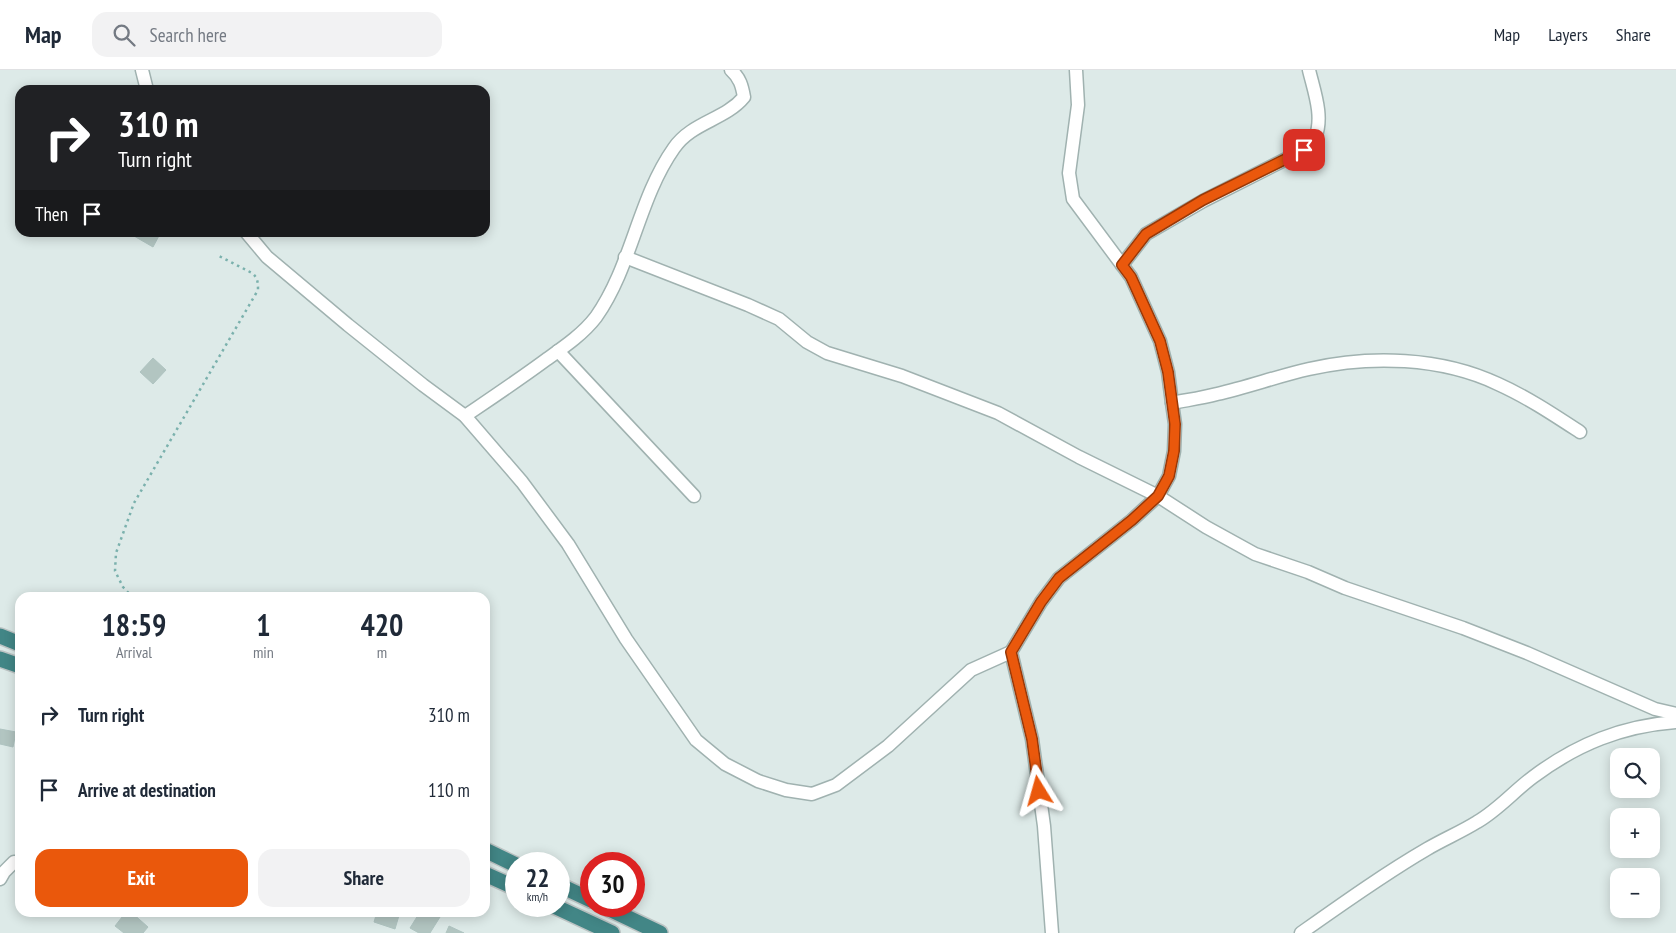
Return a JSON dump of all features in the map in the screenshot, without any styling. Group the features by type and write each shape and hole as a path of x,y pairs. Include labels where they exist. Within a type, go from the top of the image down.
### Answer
{"highway":[{"path":"0,636 15,642"},
{"path":"0,659 15,664"},
{"path":"490,852 505,860"},
{"path":"490,876 505,883"},
{"path":"570,913 612,933"},
{"path":"626,917 660,933"}],"street":[{"path":"142,70 146,85"},
{"path":"466,416 558,351 579,335 596,317 613,287 653,185 675,147 687,133 736,106 744,97 742,84 731,70"},
{"path":"250,237 268,257 348,326 466,416 522,482 568,544 626,638 696,740 725,764 758,781 786,790 812,794 836,784 888,746 971,670 1011,652 1041,602 1059,578 1132,520 1158,496 1169,476 1174,451 1175,424 1168,372 1160,341 1131,277 1073,199 1069,173 1078,105 1076,70"},
{"path":"1122,265 1146,234 1203,200 1304,150 1314,140 1318,127 1318,104 1309,70"},
{"path":"625,257 779,319 807,342 827,353 902,376 998,413 1079,457 1158,496 1206,527 1255,554 1308,572 1396,607 1463,628 1656,709 1676,714"},
{"path":"558,351 694,496"},
{"path":"1172,403 1216,395 1309,368 1368,361 1416,361 1467,371 1498,383 1580,432"},
{"path":"1011,652 1032,739 1044,826 1052,933"},
{"path":"1301,933 1426,850 1493,812 1532,778 1564,755 1631,728 1676,722"},
{"path":"0,879 4,872 15,862"}],"path":[{"path":"128,592 115,571 116,553 134,503 258,290 256,276 219,256"}],"building":[{"path":"136,237 158,237 153,247"},
{"path":"153,358 166,370 153,384 140,372"},
{"path":"0,729 15,732 13,747 0,744"},
{"path":"122,917 137,917 148,927 143,933 124,933 115,926"},
{"path":"376,917 399,917 395,929 374,922"},
{"path":"417,917 440,917 430,933 419,933 410,928"},
{"path":"449,926 464,933 446,933"}],"route":[{"path":"1039,791 1032,739 1011,652 1041,602 1059,578 1132,520 1158,496 1169,476 1174,451 1175,424 1168,372 1160,341 1131,277 1122,265 1146,234 1203,200 1304,150"}]}
